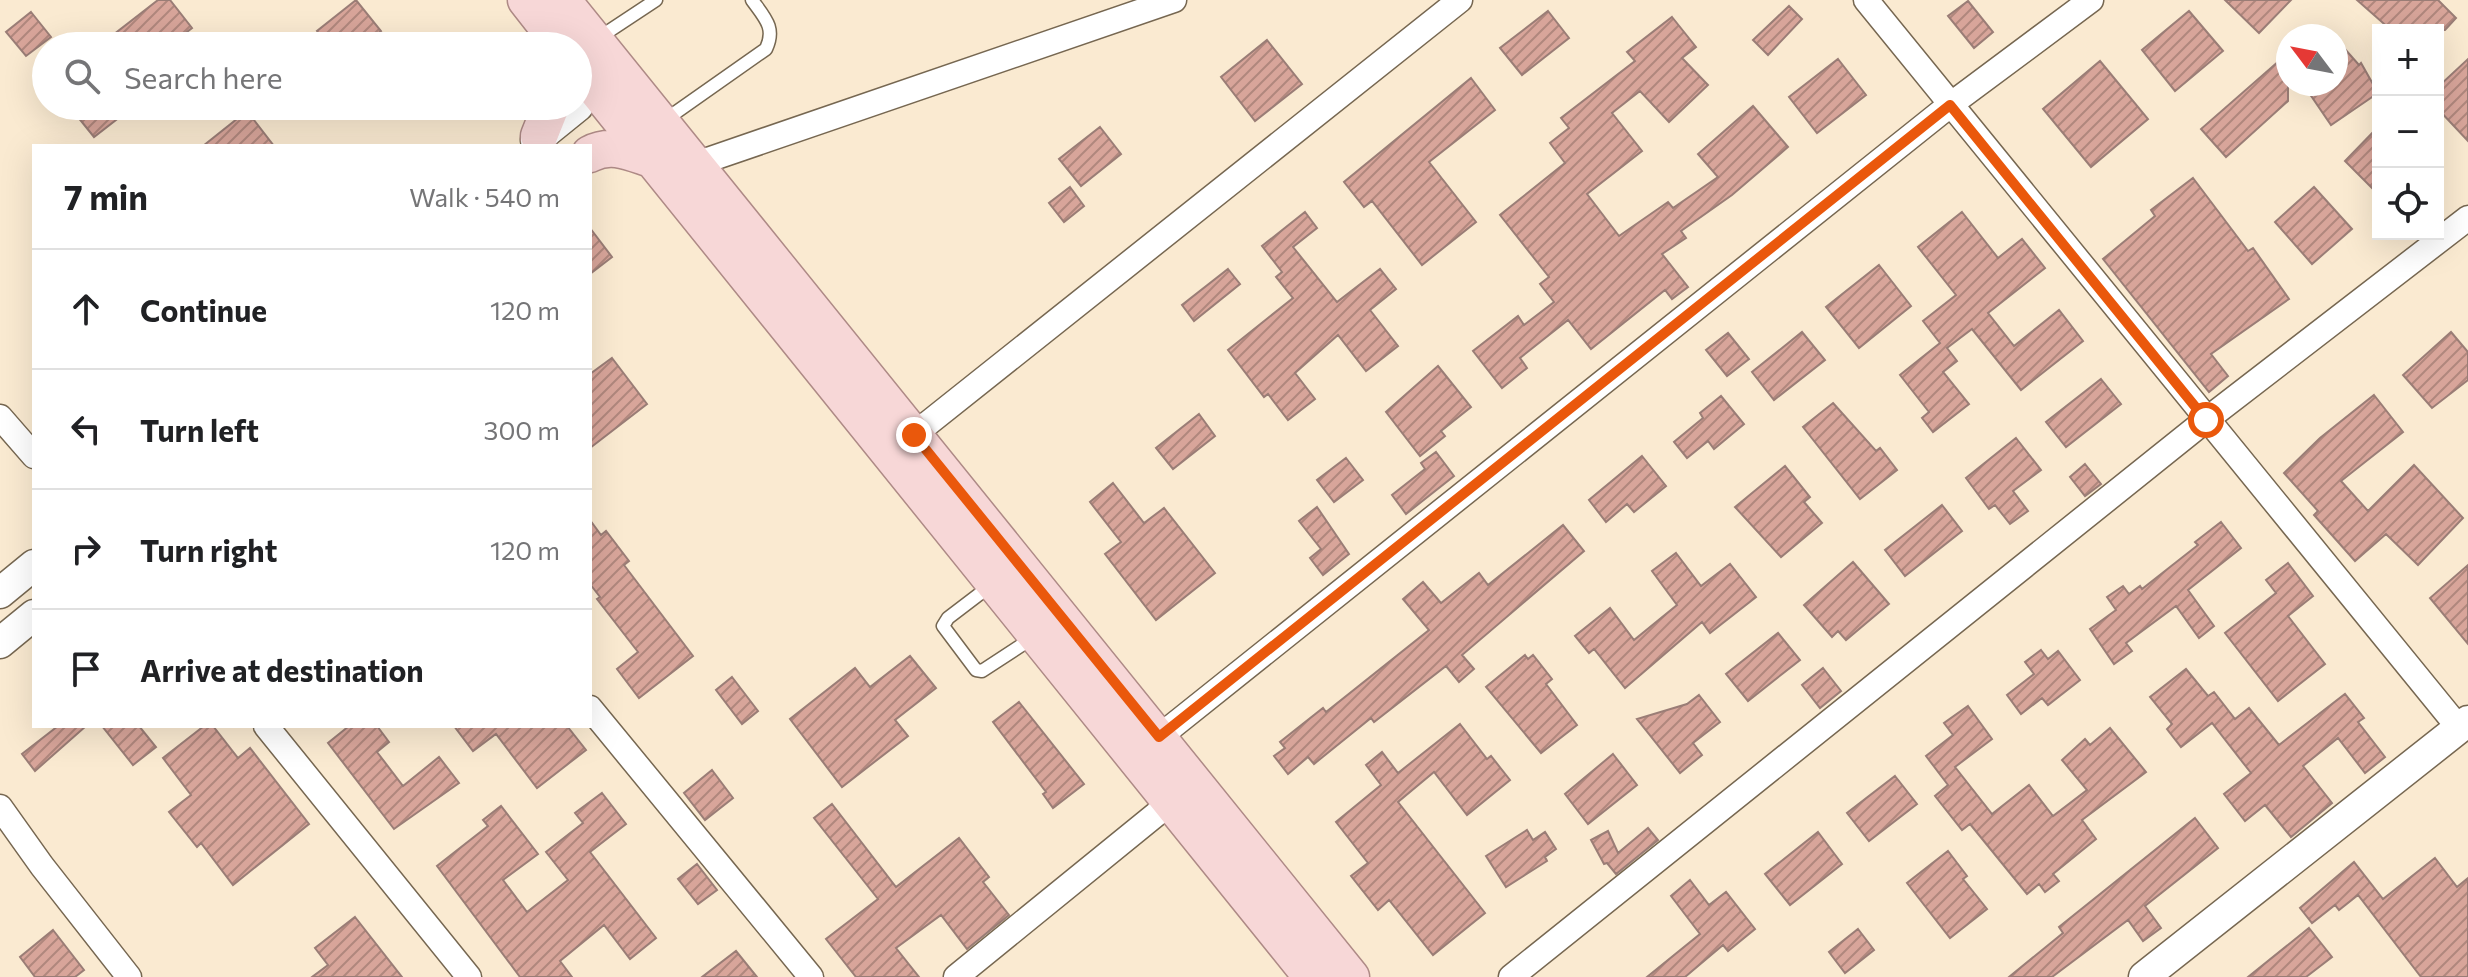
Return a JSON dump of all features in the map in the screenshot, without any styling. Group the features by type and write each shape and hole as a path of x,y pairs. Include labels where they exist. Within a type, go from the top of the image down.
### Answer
{"main road":[{"path":"541,4 559,32"},
{"path":"541,4 545,32"},
{"path":"592,80 641,116 693,165 901,444 993,584 1312,977"},
{"path":"641,116 654,160 1159,737 1351,977"},
{"path":"592,153 600,149 618,148 654,160"}],"street":[{"path":"693,165 1174,0"},
{"path":"901,444 1460,0"},
{"path":"1866,0 2206,420 2463,725 2144,977"},
{"path":"1159,737 1950,105 2091,0"},
{"path":"592,146 641,116"},
{"path":"1511,977 2206,420 2468,218"},
{"path":"0,417 32,454"},
{"path":"0,593 32,567"},
{"path":"0,643 32,617"},
{"path":"592,710 811,977"},
{"path":"268,728 469,977"},
{"path":"956,977 1170,803"},
{"path":"0,807 129,977"}],"lane":[{"path":"592,70 656,0"},
{"path":"641,116 766,49 772,37 770,25 752,0"},
{"path":"993,584 948,618 943,626 976,670 982,671 1035,636"}],"building":[{"path":"158,0 170,0 192,28 187,32 117,32"},
{"path":"356,0 381,31 318,32"},
{"path":"2225,0 2291,0 2259,33"},
{"path":"2357,0 2438,0 2456,18 2445,30 2444,24 2384,24"},
{"path":"1968,1 1993,32 1974,48 1948,16"},
{"path":"1789,6 1802,19 1768,55 1753,40"},
{"path":"1548,11 1569,38 1522,75 1500,48"},
{"path":"2189,11 2223,51 2175,91 2142,50"},
{"path":"31,12 47,32 32,32 32,51 26,56 6,32"},
{"path":"1672,17 1696,47 1682,58 1708,85 1669,122 1640,91 1612,113 1642,151 1587,194 1619,236 1668,202 1673,208 1718,177 1698,154 1753,106 1788,147 1732,195 1681,231 1686,238 1662,254 1688,287 1672,299 1665,290 1591,349 1568,320 1520,358 1527,368 1502,388 1473,351 1518,316 1524,325 1554,302 1540,284 1549,277 1500,215 1565,163 1550,143 1569,128 1561,118 1635,61 1627,52"},
{"path":"1267,40 1302,84 1255,121 1221,77"},
{"path":"2348,53 2359,65 2361,63 2372,82 2372,97 2331,125 2311,96 2348,96"},
{"path":"1838,59 1866,95 1817,133 1789,97"},
{"path":"2468,59 2468,141 2444,115 2444,81"},
{"path":"2100,61 2148,119 2091,167 2043,109"},
{"path":"2276,63 2276,96 2288,96 2288,101 2226,157 2201,129"},
{"path":"1471,78 1495,110 1429,162 1476,222 1422,265 1372,201 1364,207 1344,182"},
{"path":"80,120 116,120 94,137"},
{"path":"236,120 254,120 272,144 206,144"},
{"path":"1100,127 1121,154 1081,186 1059,159"},
{"path":"2372,133 2372,188 2345,161"},
{"path":"2193,178 2248,251 2253,248 2289,299 2211,354 2228,376 2209,392 2103,259 2155,216 2151,210"},
{"path":"1070,187 1084,206 1064,222 1049,203"},
{"path":"2314,187 2352,229 2312,264 2275,222"},
{"path":"1305,212 1317,228 1293,247 1337,302 1380,269 1396,289 1370,310 1398,346 1366,371 1338,335 1295,373 1315,399 1288,420 1268,394 1264,397 1228,350 1293,298 1276,277 1282,272 1262,246"},
{"path":"1962,212 1998,258 2022,239 2045,268 1988,313 2014,346 2059,310 2083,341 2021,390 1972,329 1947,348 1957,361 1943,372 1969,404 1933,432 1922,418 1929,412 1900,375 1940,343 1923,321 1956,295 1918,247"},
{"path":"592,231 612,257 592,272"},
{"path":"1879,265 1911,306 1859,348 1826,307"},
{"path":"1228,269 1240,284 1194,321 1182,305"},
{"path":"1802,332 1825,360 1774,400 1752,372"},
{"path":"2451,332 2468,352 2468,380 2432,408 2403,375"},
{"path":"1728,333 1749,359 1727,376 1706,350"},
{"path":"612,358 647,404 592,446 592,373"},
{"path":"1438,366 1471,407 1441,431 1445,436 1420,456 1386,412"},
{"path":"2101,379 2121,404 2066,447 2046,422"},
{"path":"2374,395 2403,432 2341,481 2368,511 2414,465 2463,518 2418,565 2386,534 2355,561 2314,515 2318,511 2284,473 2320,438"},
{"path":"1721,396 1744,424 1714,449 1708,441 1687,458 1674,442 1703,418 1700,413"},
{"path":"1833,403 1876,451 1880,448 1897,470 1860,499 1803,427"},
{"path":"1199,414 1215,436 1173,469 1156,448"},
{"path":"2016,438 2041,470 2013,491 2028,511 2010,524 1995,505 1989,509 1966,478"},
{"path":"1436,452 1454,476 1406,514 1392,495 1425,469 1421,463"},
{"path":"1642,456 1666,486 1634,512 1627,504 1606,522 1589,500"},
{"path":"1346,458 1363,480 1334,502 1317,480"},
{"path":"2085,464 2101,484 2085,496 2070,477"},
{"path":"1785,466 1810,497 1804,502 1822,523 1781,557 1735,507"},
{"path":"1113,483 1144,523 1164,508 1215,573 1156,620 1105,554 1121,542 1090,502"},
{"path":"1942,505 1962,531 1905,576 1885,550"},
{"path":"1317,507 1349,554 1323,575 1310,558 1321,549 1299,521"},
{"path":"2221,522 2241,548 2188,590 2214,626 2199,638 2176,606 2126,643 2132,651 2114,664 2090,629 2116,610 2107,597 2123,586 2129,594 2140,586 2142,589 2198,545 2195,542"},
{"path":"592,523 601,535 606,531 629,561 624,565 693,656 639,698 617,669 638,652 597,599 600,597 592,587"},
{"path":"1563,525 1584,551 1462,655 1474,669 1459,682 1446,666 1374,722 1371,718 1314,764 1308,757 1288,774 1274,756 1285,748 1280,742 1323,708 1326,712 1429,630 1403,599 1423,582 1441,603 1479,573 1488,585"},
{"path":"1676,553 1701,586 1730,564 1756,597 1710,633 1702,622 1625,688 1594,649 1589,653 1575,636 1610,608 1634,640 1677,605 1652,571"},
{"path":"1853,562 1889,604 1846,640 1838,631 1832,637 1804,605"},
{"path":"2288,563 2313,596 2288,616 2325,664 2278,701 2225,633 2276,593 2266,580"},
{"path":"2468,565 2468,644 2430,598"},
{"path":"1778,633 1800,660 1748,701 1726,674"},
{"path":"2041,650 2048,659 2058,651 2080,680 2048,705 2042,698 2021,714 2007,695 2034,674 2025,662"},
{"path":"1525,655 1528,659 1533,655 1552,679 1546,684 1577,725 1541,753 1486,687"},
{"path":"910,656 936,688 895,720 908,736 842,787 790,719 855,668 870,687"},
{"path":"1823,668 1841,691 1820,708 1802,685"},
{"path":"2186,669 2208,696 2214,692 2235,719 2249,708 2279,745 2345,694 2364,718 2358,722 2385,757 2365,773 2338,738 2303,766 2332,803 2291,837 2265,805 2245,821 2224,794 2251,773 2212,723 2181,747 2167,729 2172,724 2150,697"},
{"path":"732,677 758,711 742,724 716,690"},
{"path":"1699,695 1720,722 1693,743 1702,755 1680,773 1637,719 1687,704"},
{"path":"1019,702 1084,784 1053,808 1043,794 1046,792 993,722"},
{"path":"1968,706 1992,739 1955,767 1992,814 2029,785 2053,816 2087,790 2062,760 2085,739 2090,745 2110,728 2146,772 2082,820 2096,839 2053,874 2059,881 2045,892 2039,884 2027,894 1970,824 1962,830 1935,796 1948,785 1926,756 1953,735 1944,723"},
{"path":"1460,724 1487,759 1491,756 1510,780 1467,815 1434,772 1398,802 1485,913 1433,955 1389,900 1378,910 1351,876 1368,863 1336,822 1381,785 1366,765 1382,752 1398,773"},
{"path":"55,728 84,728 35,771 22,754"},
{"path":"104,728 141,728 156,747 133,765"},
{"path":"201,728 215,728 238,758 250,748 309,824 233,885 201,843 197,847 169,812 191,795 163,758"},
{"path":"347,728 378,728 389,742 377,752 403,786 439,757 459,783 394,829 328,743"},
{"path":"456,728 569,728 586,750 537,788 496,734 473,751"},
{"path":"1613,754 1637,785 1588,824 1565,794"},
{"path":"712,770 733,798 705,820 684,793"},
{"path":"1895,776 1917,804 1869,841 1847,813"},
{"path":"602,793 626,824 590,852 656,938 630,959 604,925 560,961 572,977 520,977 437,866 488,826 483,820 501,806 538,854 503,880 527,912 568,880 546,852 583,823 575,813"},
{"path":"832,804 896,887 959,838 989,877 983,882 1009,915 967,949 941,915 896,948 919,977 856,977 826,939 878,899 814,818"},
{"path":"2195,818 2218,848 2145,906 2161,928 2143,941 2128,920 2052,977 2009,977 2063,933 2059,927"},
{"path":"1648,828 1658,840 1616,874 1607,863 1604,864 1591,840 1608,831 1618,853"},
{"path":"1527,830 1533,840 1545,832 1556,849 1545,857 1547,861 1506,887 1486,856"},
{"path":"1818,832 1842,864 1790,905 1765,874"},
{"path":"1948,851 1967,876 1963,879 1987,909 1950,938 1907,883"},
{"path":"2435,858 2457,887 2468,878 2468,977 2421,977 2358,895 2339,910 2335,905 2312,923 2300,908 2354,862 2383,899"},
{"path":"697,864 717,890 698,904 678,879"},
{"path":"1690,880 1709,905 1726,892 1755,929 1728,951 1723,945 1685,977 1647,977 1700,934 1671,896"},
{"path":"355,917 402,977 312,977 328,965 315,948"},
{"path":"2309,928 2332,957 2306,977 2248,977"},
{"path":"1858,929 1874,950 1845,973 1829,952"},
{"path":"53,930 84,970 75,977 35,977 20,957"},
{"path":"736,951 757,977 702,977"}],"route":[{"path":"914,435 1159,737 1950,105 2206,420"}]}
